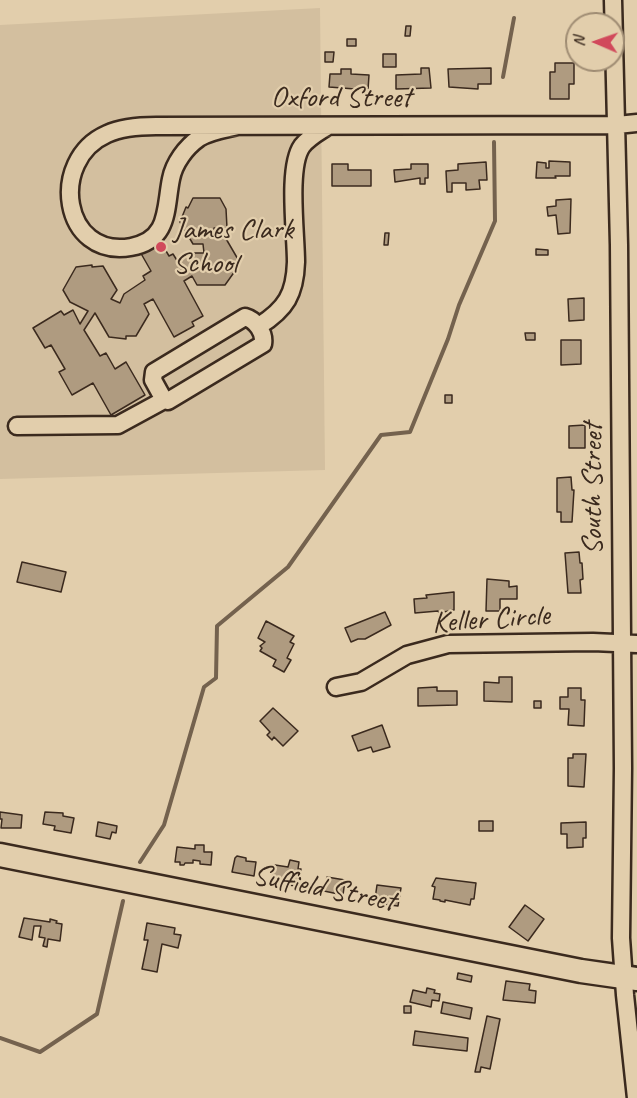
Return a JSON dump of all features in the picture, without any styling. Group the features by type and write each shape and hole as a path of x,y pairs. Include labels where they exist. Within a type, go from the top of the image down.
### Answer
{"main road":[{"name":"Suffield Street","path":"0,855 581,971 630,978"}],"street":[{"name":"South Street","path":"614,0 629,643 623,768 621,938 630,978 636,1098"},
{"name":"Oxford Street","path":"238,126 200,137 187,148 177,162 171,178 168,210 162,225 150,239 132,247 106,246 94,240 79,225 73,212 70,184 78,159 89,145 98,139 123,129 144,126 637,123"},
{"path":"259,326 282,308 292,291 296,277 295,166 299,150 306,141 329,126"},
{"path":"17,426 118,425 164,400 168,401 263,344 264,340 259,326 245,317 154,372 153,380 164,400"},
{"name":"Keller Circle","path":"336,687 361,682 407,655 448,644 629,643"}],"shaded area":[{"name":"James Clark School","path":"320,8 325,470 0,479 0,25"}],"building":[{"path":"406,26 411,26 410,36 405,36"},
{"path":"347,39 356,39 356,46 347,46"},
{"path":"325,52 334,52 333,62 325,62"},
{"path":"383,54 396,54 396,67 383,67"},
{"path":"555,63 565,63 565,72 574,72 574,84 569,84 569,99 550,99 550,72 555,72"},
{"path":"421,68 429,68 431,88 396,89 396,75 421,74"},
{"path":"491,68 491,84 478,84 478,89 449,87 448,69"},
{"path":"341,69 351,69 351,74 369,75 368,90 329,87 330,74 341,74"},
{"path":"549,161 570,162 570,176 536,178 537,162 546,163 546,168 549,168"},
{"path":"486,162 487,180 479,180 480,189 466,190 466,183 452,183 452,192 447,192 446,171 458,170 458,164"},
{"path":"332,164 348,164 348,170 371,170 371,186 332,186"},
{"path":"411,164 428,164 428,178 425,178 425,184 420,184 420,178 395,182 394,170 411,169"},
{"path":"193,198 220,198 226,209 227,228 214,228 214,238 225,237 239,261 225,285 197,285 192,276 184,281 203,316 192,322 194,326 174,337 153,299 144,304 149,314 136,336 126,336 126,339 109,337 95,313 84,330 100,356 106,353 115,369 126,362 145,395 111,415 93,383 72,395 59,372 65,369 51,345 45,348 33,328 61,311 64,315 73,310 80,324 88,311 70,302 63,290 76,267 103,266 117,290 111,299 120,303 124,294 145,280 143,276 151,271 139,250 159,239 169,256 173,254 178,262 190,253 204,253 203,244 193,244 180,222 186,207 188,208"},
{"path":"571,199 570,233 558,234 556,215 548,216 547,207 556,206 556,200"},
{"path":"385,233 389,233 388,245 384,245"},
{"path":"536,249 548,250 548,255 536,255"},
{"path":"584,298 584,320 569,321 568,299"},
{"path":"525,333 535,333 535,340 526,340"},
{"path":"561,340 581,340 581,364 561,365"},
{"path":"445,395 452,395 452,403 445,403"},
{"path":"585,425 585,448 569,448 569,426"},
{"path":"571,477 572,490 574,490 572,522 561,522 561,512 557,512 557,478"},
{"path":"579,552 583,579 580,580 581,593 568,593 565,553"},
{"path":"22,562 66,572 61,592 17,582"},
{"path":"487,579 509,581 509,587 517,586 517,599 500,599 500,611 486,611"},
{"path":"454,592 454,610 439,613 438,611 415,613 414,599 427,598 426,595"},
{"path":"385,612 391,625 365,639 351,642 345,628"},
{"path":"266,621 294,636 290,642 294,644 287,658 291,660 284,672 273,666 276,660 260,651 262,648 260,646 265,642 258,638"},
{"path":"499,677 512,677 512,702 484,701 484,682 499,683"},
{"path":"437,687 437,691 457,691 457,705 418,706 418,688"},
{"path":"568,688 581,688 581,700 585,700 584,726 568,725 569,709 560,709 560,697 568,697"},
{"path":"534,701 541,701 541,708 534,708"},
{"path":"273,708 298,731 283,746 274,737 272,740 267,735 270,732 260,721"},
{"path":"382,725 390,747 373,752 371,747 358,751 352,736"},
{"path":"573,754 586,754 584,787 568,786 568,758 573,758"},
{"path":"0,812 22,815 21,828 1,828"},
{"path":"45,812 63,813 63,816 74,818 71,833 54,830 55,826 43,824"},
{"path":"479,821 493,821 493,831 479,831"},
{"path":"98,822 117,826 116,833 112,832 110,839 96,836"},
{"path":"586,822 586,838 583,838 583,847 567,848 567,834 561,834 561,823"},
{"path":"195,845 204,845 204,852 212,852 211,865 200,864 200,861 193,860 193,863 184,865 175,862 177,847 195,849"},
{"path":"237,856 246,858 246,861 256,862 254,876 232,872"},
{"path":"290,860 299,862 298,869 301,869 296,886 281,884 281,881 272,879 275,865 288,867"},
{"path":"327,877 345,880 343,895 324,891"},
{"path":"436,878 476,883 474,899 471,899 470,905 433,899 435,887 432,886"},
{"path":"377,885 401,888 398,906 382,904 383,901 375,899"},
{"path":"525,905 544,919 528,941 509,927"},
{"path":"24,918 50,922 50,919 62,924 60,941 48,939 47,947 43,946 45,938 39,937 41,926 34,926 32,940 19,937"},
{"path":"147,923 175,928 174,934 181,935 178,948 162,944 157,972 142,969 148,940 144,940"},
{"path":"458,973 472,976 471,982 457,979"},
{"path":"506,981 530,984 529,990 536,991 535,1003 503,1000"},
{"path":"427,988 440,994 439,1001 432,1000 431,1007 410,1002 413,990 426,993"},
{"path":"443,1002 472,1008 470,1019 441,1013"},
{"path":"404,1006 411,1006 411,1013 404,1013"},
{"path":"487,1016 500,1019 490,1069 481,1067 480,1072 475,1072"},
{"path":"415,1031 468,1038 467,1051 413,1045"}],"waterway":[{"path":"503,77 514,18"},
{"path":"140,862 164,825 204,687 216,678 217,626 288,567 381,435 410,432 448,339 459,305 495,221 494,142"},
{"path":"0,1038 40,1052 97,1014 123,901"}],"place":[{"name":"James Clark School","path":"161,247"}]}
